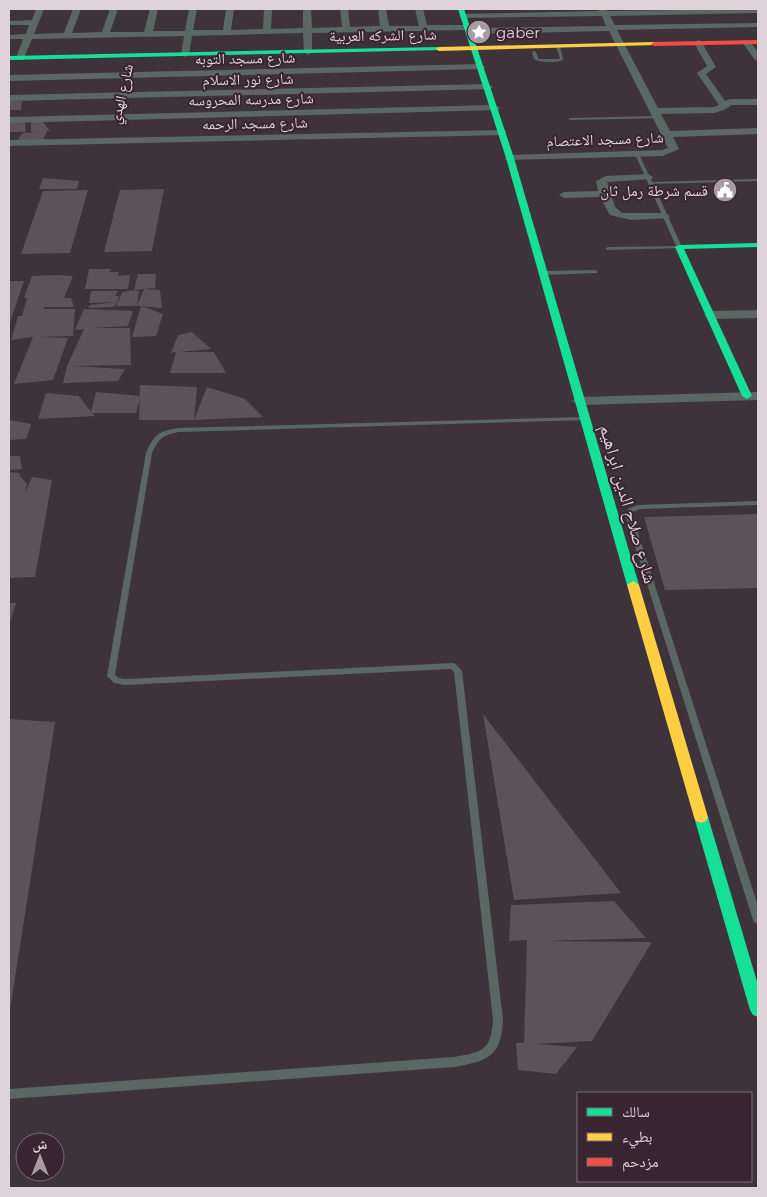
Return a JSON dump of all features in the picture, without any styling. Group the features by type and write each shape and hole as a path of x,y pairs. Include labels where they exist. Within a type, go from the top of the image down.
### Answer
{"street":[{"path":"14,58 29,36 40,9"},
{"path":"67,36 77,9"},
{"path":"105,35 114,9"},
{"path":"148,34 154,9"},
{"path":"185,54 193,9"},
{"path":"227,32 230,9"},
{"path":"267,32 268,9"},
{"path":"298,114 299,71 307,31 307,9"},
{"path":"344,9 346,30"},
{"path":"382,9 385,29"},
{"path":"419,9 424,28"},
{"path":"723,10 751,42 758,58"},
{"name":"شارع مسجد الاعتصام","path":"510,158 663,154 673,151 674,147 604,11"},
{"path":"463,12 758,11"},
{"name":"شارع صلاح الدين ابراهيم","path":"463,12 510,158 579,401 758,1010"},
{"path":"9,23 35,22"},
{"path":"9,37 424,28 612,28 758,25"},
{"name":"شارع الشركه العربية","path":"14,58 751,42"},
{"path":"698,44 712,67 701,73 723,105"},
{"path":"393,50 407,111"},
{"path":"215,115 222,54"},
{"name":"شارع الهدي","path":"131,117 145,55"},
{"path":"10,143 24,108 44,76 51,57"},
{"name":"شارع مسجد التوبه","path":"9,78 481,66"},
{"name":"شارع نور الاسلام","path":"9,98 24,108 131,117 298,114 407,111 488,87"},
{"path":"656,114 714,110 730,102 758,102"},
{"name":"شارع مدرسه المحروسه","path":"9,120 24,108 131,117 495,108"},
{"name":"شارع مسجد الرحمه","path":"10,143 131,117 215,115 407,111 502,132"},
{"path":"666,134 758,131"},
{"path":"649,180 602,179 601,181 612,211 616,215 665,216"},
{"path":"564,195 605,194"},
{"path":"579,401 752,396 710,315 679,247 758,245"},
{"path":"710,315 758,314"}],"lane":[{"path":"534,52 536,59 539,60 560,60 562,59 558,46"},
{"path":"570,119 656,114"},
{"path":"608,249 679,247 637,154"},
{"path":"649,180 758,180"},
{"path":"543,273 595,272"},
{"path":"9,1094 454,1062 476,1058 490,1050 498,1036 498,1020 458,671 453,666 125,682 117,681 111,676 149,453 154,439 162,433 189,430 585,419"},
{"path":"758,503 639,507 628,514 758,920"}],"building":[{"path":"9,101 22,101 21,110 9,110"},
{"path":"31,121 43,122 50,131 47,131 43,140 18,140 22,133 40,132 31,132"},
{"path":"25,122 26,132 9,132 10,123"},
{"path":"43,178 79,181 77,189 39,189"},
{"path":"164,189 152,251 104,252 120,190"},
{"path":"88,190 70,253 21,254 43,191"},
{"path":"89,269 111,269 109,272 119,272 118,276 130,275 128,289 85,289"},
{"path":"138,274 156,274 155,288 134,290"},
{"path":"32,276 73,276 64,298 71,298 74,307 44,307 44,309 75,309 73,336 40,337 68,338 53,380 14,384 33,337 11,340 18,316 22,316 27,298 24,298"},
{"path":"9,281 24,281 9,325"},
{"path":"144,289 160,290 162,308 137,306"},
{"path":"91,291 118,291 115,296 119,296 117,302 89,303"},
{"path":"139,291 137,306 116,306 122,292"},
{"path":"118,302 113,307 88,308 90,305"},
{"path":"141,306 163,314 156,336 132,337"},
{"path":"84,309 133,311 128,326 94,328 130,328 131,365 72,366 125,369 118,381 63,383 67,366 84,329 75,330"},
{"path":"192,332 211,349 179,352 214,352 226,373 170,373 176,352 171,353 178,335"},
{"path":"140,385 197,387 194,420 139,420"},
{"path":"207,387 245,399 263,417 194,420"},
{"path":"96,392 140,396 136,413 92,413 95,416 38,419 46,393 79,396 91,412"},
{"path":"9,420 31,424 26,439 9,440"},
{"path":"9,456 20,456 22,469 9,470"},
{"path":"9,472 20,473 19,475 27,484 25,493 32,477 52,480 35,577 9,578"},
{"path":"758,514 758,588 665,590 644,517"},
{"path":"9,603 16,603 9,626"},
{"path":"483,714 621,893 514,900"},
{"path":"9,719 55,722 10,1010 9,1010"},
{"path":"614,901 646,938 544,941 652,942 592,1041 535,1044 577,1047 556,1074 518,1070 516,1043 524,1043 527,940 509,941 511,905"}],"traffic: fast":[{"path":"461,9 510,158 633,585"},
{"path":"9,58 439,49"},
{"path":"747,396 679,247 758,245"},
{"path":"701,817 758,1010"}],"traffic: slow":[{"path":"439,49 654,44"},
{"path":"633,585 701,817"}],"traffic: jam":[{"path":"654,44 758,42"}],"place":[{"name":"gaber","path":"479,32"},
{"name":"قسم شرطة رمل ثان","path":"725,190"}]}
